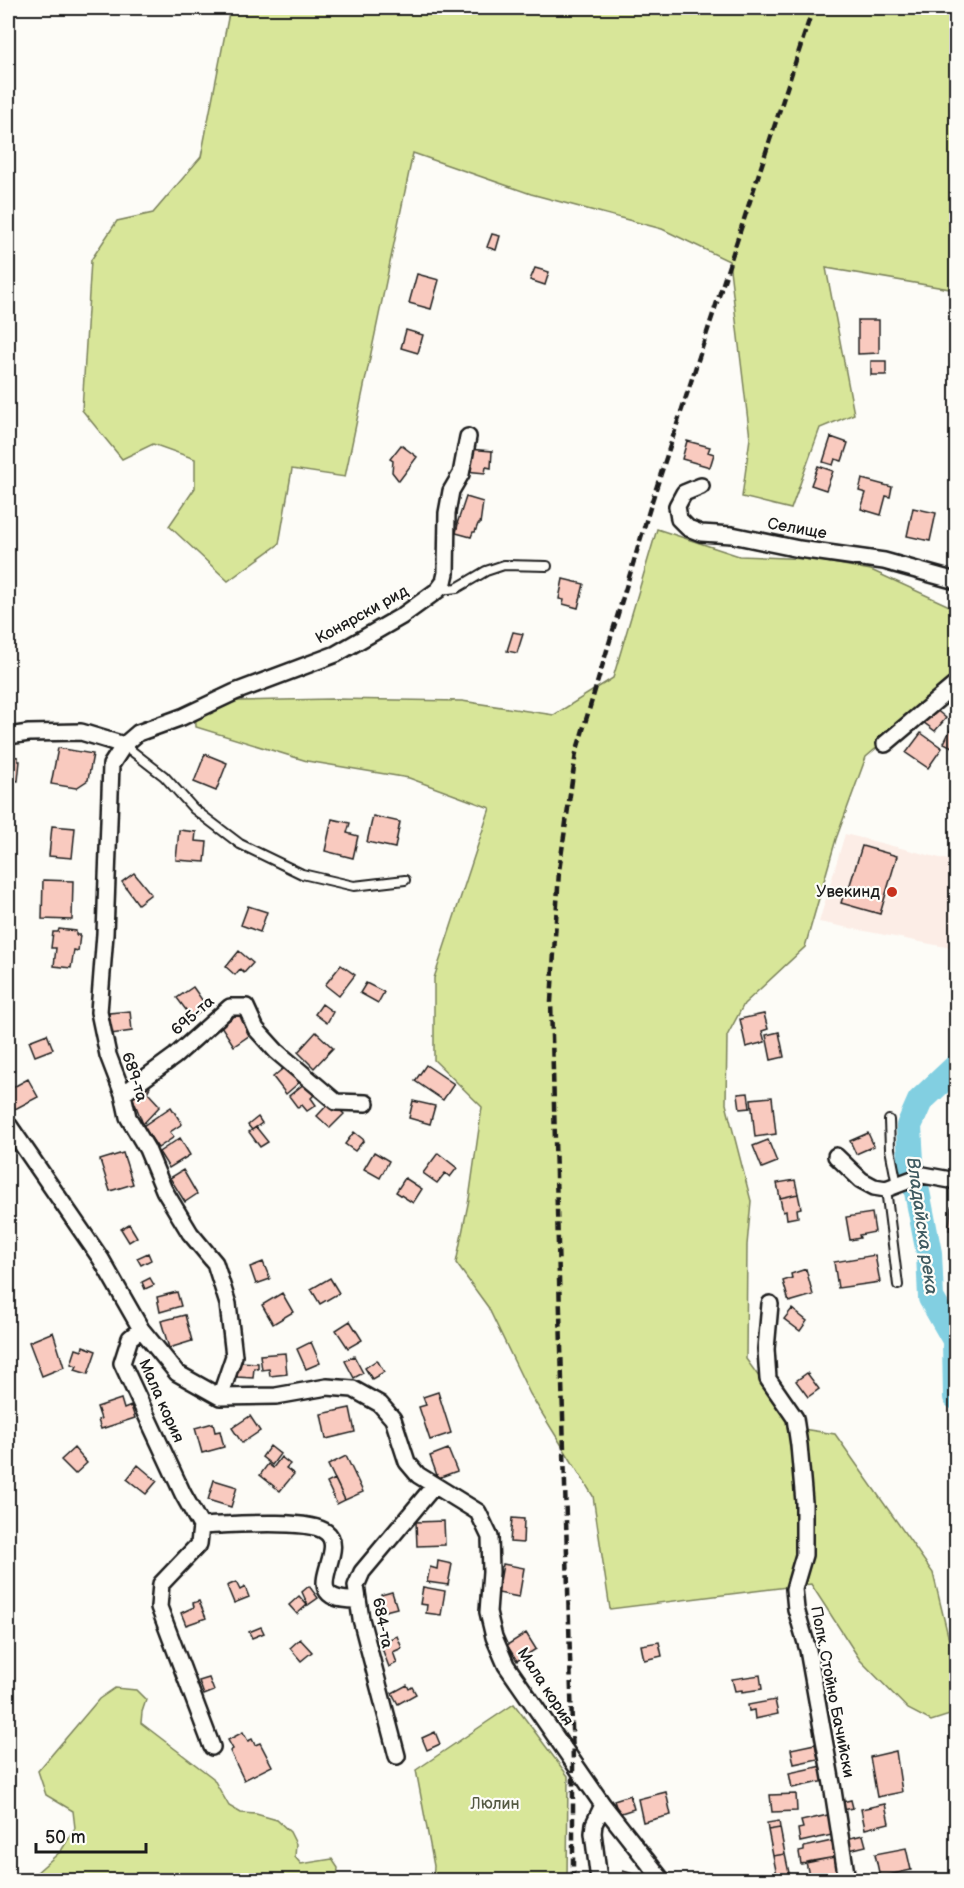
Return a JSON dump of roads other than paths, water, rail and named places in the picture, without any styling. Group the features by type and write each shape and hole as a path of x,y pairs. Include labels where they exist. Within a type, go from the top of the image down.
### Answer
{"street":[{"path":"438,590 444,582 446,573 447,513 451,491 461,474 468,437"},
{"name":"Селище","path":"702,486 684,493 677,506 679,519 688,528 701,533 732,535 799,549 884,561 957,581"},
{"name":"Конярски рид","path":"124,745 138,732 182,717 235,692 336,654 402,616 438,590"},
{"path":"885,744 957,684"},
{"path":"8,736 29,733 81,732 124,745"},
{"name":"689-та","path":"124,745 111,765 105,934 99,1012 108,1055 123,1094 128,1117 147,1149 164,1190 190,1233 215,1263 228,1304 234,1356 220,1397"},
{"name":"695-та","path":"123,1094 175,1056 230,1007 246,1007 256,1029 276,1050 336,1102 366,1102"},
{"name":"Мала кория","path":"8,1124 101,1260 141,1329 177,1373 220,1397 276,1396 327,1387 353,1389 380,1404 393,1419 407,1462 418,1476 452,1494 478,1512 490,1537 491,1572 488,1612 506,1665 603,1805 662,1881"},
{"path":"837,1156 861,1180 874,1187 892,1187 924,1175 957,1181"},
{"name":"Полк. Стойно Бачийски","path":"770,1304 766,1349 768,1380 795,1418 804,1502 804,1555 794,1589 796,1609 810,1661 847,1881"},
{"name":"Мала кория","path":"141,1329 130,1338 122,1363 183,1494 201,1526"},
{"name":"684-та","path":"397,1756 366,1644 356,1586 362,1572 434,1486"},
{"path":"212,1747 159,1607 161,1584 199,1544 201,1526 306,1525 325,1531 331,1538 333,1549 324,1578 326,1588 340,1601 358,1600"},
{"path":"599,1881 592,1833 603,1805"}],"lane":[{"path":"438,590 458,588 486,572 504,566 547,567"},
{"path":"124,745 164,776 194,809 240,844 302,874 354,886 405,880"},
{"path":"889,1120 898,1285"}],"waterway":[{"name":"Владайска река","path":"956,1067 920,1101 909,1126 911,1161 929,1253 931,1298 955,1340 956,1397"}],"railway":[{"path":"573,1880 573,1761 551,1002 559,871 576,753 652,501 813,8"}],"place":[{"name":"Увекинд","path":"892,892"}],"park label":[{"name":"Люлин","path":"495,1804"}]}
